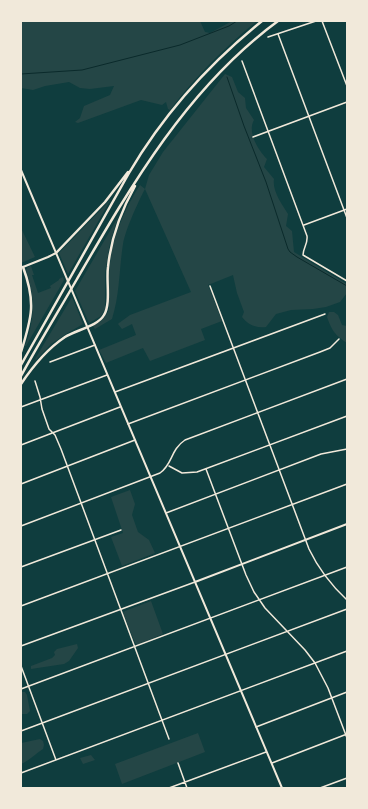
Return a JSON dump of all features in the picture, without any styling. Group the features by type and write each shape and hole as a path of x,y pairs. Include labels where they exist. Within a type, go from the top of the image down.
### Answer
{"highway":[{"path":"56,253 105,202 166,118 206,73 232,47 262,21"},
{"path":"21,376 97,243 162,141 200,93 218,74 278,21"},
{"path":"21,384 34,364 54,346 68,335 100,320 106,310 108,267 114,236 125,204 150,160"},
{"path":"21,365 135,162"},
{"path":"21,352 29,328 32,307 31,291 22,267"}],"main road":[{"path":"21,170 281,788"},
{"path":"22,267 48,258 56,253"},
{"path":"195,582 347,524"}],"street":[{"path":"268,37 316,21"},
{"path":"322,21 347,86"},
{"path":"278,34 347,218"},
{"path":"242,61 304,225 307,244 303,253 307,258 347,281"},
{"path":"253,137 347,102"},
{"path":"304,225 347,209"},
{"path":"210,286 313,557 324,576 347,600"},
{"path":"115,393 325,314"},
{"path":"128,424 326,350 334,345 339,339"},
{"path":"50,362 94,345"},
{"path":"21,407 107,374"},
{"path":"21,526 162,472 168,466 172,454 177,446 186,440 347,379"},
{"path":"35,381 49,429 56,438 67,466 169,739"},
{"path":"21,445 121,407"},
{"path":"168,466 182,473 197,472 347,416"},
{"path":"21,484 135,440"},
{"path":"166,513 321,454 347,449"},
{"path":"206,469 248,579 260,600 315,663 324,679 347,738"},
{"path":"21,606 347,484"},
{"path":"21,567 121,530"},
{"path":"21,689 347,567"},
{"path":"21,646 195,582"},
{"path":"21,731 347,609"},
{"path":"21,773 347,651"},
{"path":"21,666 56,760"},
{"path":"256,727 347,692"},
{"path":"271,763 346,734"},
{"path":"169,788 266,752"},
{"path":"178,763 187,788"},
{"path":"320,788 347,778"}],"shaded area":[{"path":"21,21 200,21 205,32 210,33 232,21 257,21 233,41 211,63 170,110 168,109 166,102 162,105 141,100 78,123 75,122 80,118 84,106 110,95 114,86 90,89 80,88 69,82 45,86 33,90 21,88"},
{"path":"225,74 232,77 238,92 245,98 246,108 254,120 252,130 254,141 267,159 264,167 274,179 274,188 276,193 288,214 286,226 292,231 294,252 347,284 347,293 340,302 326,307 291,310 276,314 266,327 259,327 250,324 242,317 244,312 237,293 233,275 208,285 222,321 201,329 205,340 150,361 143,348 106,363 99,350 136,335 132,324 122,329 118,324 119,323 130,315 191,292 145,189 149,175 163,152"},
{"path":"140,185 145,189 132,216 124,238 117,300 112,319 95,329 93,326 103,319 109,309 110,263 118,228"},
{"path":"111,199 68,274 59,253"},
{"path":"118,217 110,243 105,273 105,309 101,316 89,323 75,291"},
{"path":"21,228 35,257 21,263"},
{"path":"31,266 34,275 32,275 38,293 51,288 50,286 63,277 64,280 25,346 31,327 33,308 31,289 26,270"},
{"path":"72,297 83,324 51,344 36,360 35,359"},
{"path":"329,312 334,312 338,315 342,325 347,326 347,343 332,329 327,317"},
{"path":"130,490 135,504 132,515 138,532 149,540 155,553 122,566 111,537 123,533 111,497"},
{"path":"151,601 163,634 137,645 123,613"},
{"path":"77,644 78,648 69,661 64,664 31,669 31,666 52,658 57,649"},
{"path":"21,692 25,692 27,695 30,711 27,714 21,714"},
{"path":"198,733 205,752 122,784 115,764"},
{"path":"40,739 43,741 43,749 21,764 21,743"},
{"path":"91,755 95,760 83,764 80,758"}],"waterway":[{"path":"21,74 82,70 180,45 229,26 237,21"},
{"path":"227,77 266,182 288,249 297,257 347,286"}]}
